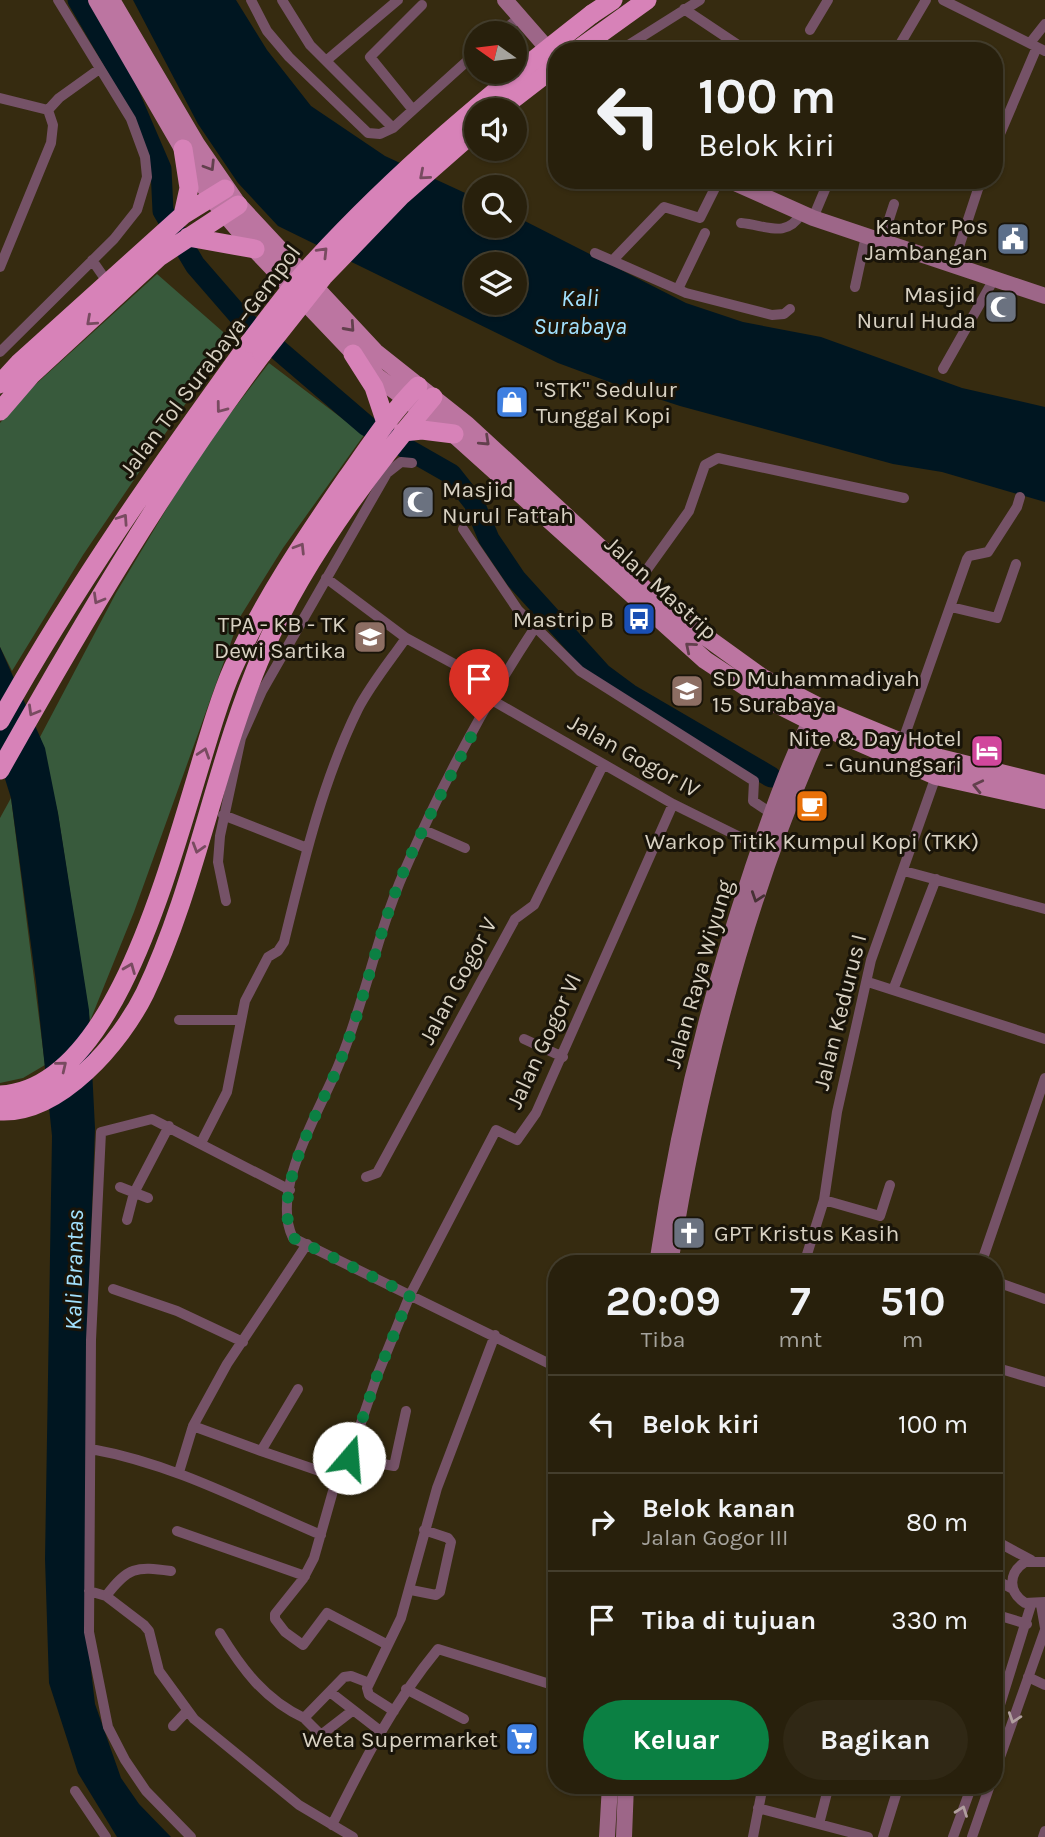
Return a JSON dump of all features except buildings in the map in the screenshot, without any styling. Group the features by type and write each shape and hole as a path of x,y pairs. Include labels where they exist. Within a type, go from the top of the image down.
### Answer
{"highway":[{"name":"Jalan Tol Surabaya–Gempol","path":"555,42 613,0"},
{"path":"588,42 647,0"},
{"name":"Jalan Tol Surabaya–Gempol","path":"0,770 136,534 311,265 392,183 490,92 548,48"},
{"path":"514,98 548,71"},
{"name":"Jalan Tol Surabaya–Gempol","path":"0,720 47,638 124,518 256,348 402,195 464,141"},
{"path":"183,149 189,188 183,228"},
{"path":"0,411 113,290 218,193"},
{"path":"183,228 231,209"},
{"path":"183,228 255,248"},
{"path":"0,384 19,363 113,290"},
{"path":"353,354 374,387 389,435"},
{"path":"15,1099 61,1093 79,1079 104,1051 144,994 188,878 232,736 262,653 290,596 335,527 389,435 419,398"},
{"path":"389,435 422,430 454,434"},
{"path":"0,1111 68,1061 98,1028 123,986 153,911 232,670 262,609 335,527"}],"main road":[{"path":"97,0 183,149 231,209"},
{"path":"111,0 218,193"},
{"path":"505,0 548,50"},
{"path":"748,189 807,216 1045,296"},
{"name":"Jalan Mastrip","path":"231,209 255,248 353,354 419,398 467,425 638,582 713,645 820,717 936,776 1045,800"},
{"name":"Jalan Mastrip","path":"231,209 454,434 705,660 755,693 820,717 982,770 1045,785"},
{"name":"Jalan Raya Wiyung","path":"659,1255 739,950 778,816 820,717"},
{"name":"Jalan Raya Wiyung","path":"676,1193 726,946 760,847 778,816"},
{"path":"671,1255 676,1193"},
{"path":"607,1837 616,1794"},
{"path":"619,1794 624,1837"}],"street":[{"path":"0,352 92,260 137,210 147,177 145,157 131,119 98,70 58,0"},
{"path":"251,0 274,40 359,128 368,133 380,134 393,128 464,64"},
{"path":"296,0 284,4 310,45 393,128"},
{"path":"327,60 398,0"},
{"path":"633,42 700,0"},
{"path":"810,30 828,0"},
{"path":"901,42 926,0"},
{"path":"943,0 1037,47"},
{"path":"413,110 370,57 422,5"},
{"path":"684,9 732,42"},
{"path":"515,21 519,18"},
{"path":"1003,127 1045,24"},
{"path":"48,110 60,97 98,70"},
{"path":"0,98 48,110"},
{"path":"0,267 51,143 52,125 48,110"},
{"path":"613,260 664,207 700,218 714,189"},
{"path":"741,223 783,231 807,216 824,189"},
{"path":"953,265 978,189"},
{"path":"855,288 874,239 894,204"},
{"path":"678,289 705,233"},
{"path":"595,253 678,289 772,315 784,314 790,309"},
{"path":"92,260 113,290"},
{"path":"943,369 994,279"},
{"path":"638,582 689,511 705,465 710,460 718,458 904,498"},
{"path":"226,901 218,862 223,815 242,738 262,691 326,578 335,527 387,473 401,462 412,463"},
{"path":"902,743 967,559 969,555 988,552 1017,507 1020,497"},
{"path":"463,529 534,629 587,677 754,781 753,801 778,816"},
{"path":"951,607 997,618 1016,564"},
{"path":"326,578 406,638 495,686"},
{"path":"534,629 495,686 403,874 340,1064 307,1128 285,1205 286,1224 293,1238 548,1363"},
{"path":"201,1143 227,1092 241,1020 257,975 268,957 278,951 284,942 307,848 346,735 360,706 406,638"},
{"name":"Jalan Gogor IV","path":"490,699 673,804 760,847"},
{"name":"Jalan Gogor V","path":"366,1177 377,1173 384,1162 515,919 534,905 603,765"},
{"name":"Jalan Kedurus I","path":"807,1255 824,1200 837,1112 871,960 905,871 936,776"},
{"name":"Jalan Gogor VI","path":"410,1295 496,1130 519,1139 536,1113 673,804"},
{"path":"223,815 307,848"},
{"path":"424,830 465,848"},
{"path":"905,871 1045,909"},
{"path":"893,990 936,879"},
{"path":"868,982 1045,1039"},
{"path":"179,1020 241,1020"},
{"path":"524,1039 563,1057"},
{"path":"984,1255 1045,1078"},
{"path":"191,1837 146,1791 125,1760 108,1727 89,1632 95,1202 100,1132 148,1119 169,1126 290,1190"},
{"path":"127,1220 134,1193 169,1126"},
{"path":"824,1200 882,1216 890,1185"},
{"path":"120,1187 148,1198"},
{"path":"179,1472 193,1426 243,1342 307,1244"},
{"path":"1003,1284 1045,1299"},
{"path":"113,1289 177,1311 243,1342"},
{"path":"386,1644 327,1613 304,1645 285,1632 275,1619 275,1614 305,1576 321,1535 337,1477 349,1458 377,1376 410,1295"},
{"path":"394,1710 369,1695 367,1688 411,1590 424,1530 495,1335"},
{"path":"1003,1370 1045,1382"},
{"path":"261,1451 298,1389"},
{"path":"349,1458 391,1468 396,1464 406,1411"},
{"path":"193,1426 337,1477"},
{"path":"91,1449 135,1457 179,1472 321,1535"},
{"path":"411,1590 436,1595 440,1592 451,1542 448,1538 424,1530"},
{"path":"177,1531 305,1576"},
{"path":"1003,1545 1031,1560 1045,1562"},
{"path":"1013,1589 1015,1570 1031,1560"},
{"path":"106,1596 121,1576 141,1567 171,1570"},
{"path":"1003,1584 1013,1589 1020,1600 1041,1604"},
{"path":"89,1591 106,1596 149,1631 159,1671 187,1711 235,1755 299,1805 354,1837"},
{"path":"1003,1684 1027,1623 1041,1604"},
{"path":"1003,1748 1045,1629 1041,1604"},
{"path":"1003,1616 1027,1623"},
{"path":"220,1633 243,1671 267,1694 304,1718 321,1735 352,1711"},
{"path":"332,1825 379,1730 406,1689 439,1648 548,1683"},
{"path":"304,1718 347,1676 369,1683"},
{"path":"1028,1677 1045,1685"},
{"path":"406,1689 464,1719"},
{"path":"330,1692 379,1730"},
{"path":"173,1726 187,1711"},
{"path":"75,1791 107,1837"},
{"path":"753,1837 761,1794"},
{"path":"819,1824 827,1794"},
{"path":"883,1837 896,1794"},
{"path":"953,1837 969,1794"},
{"path":"972,1837 987,1794"},
{"path":"758,1808 868,1837"},
{"path":"1043,1837 1045,1831"}],"green space":[{"path":"157,274 230,338 83,555 12,671 0,647 0,423 25,394"},
{"path":"269,363 364,435 283,548 240,617 134,912 90,1021 58,814 40,737 116,593 200,453"},
{"path":"11,798 45,1065 23,1078 0,1083 0,818"}],"water":[{"name":"Kali Surabaya","path":"133,0 236,0 267,50 311,106 385,156 464,192 464,238 527,238 527,222 686,303 743,322 821,337 962,388 1045,407 1045,502 942,472 893,464 680,406 558,363 278,226 238,183 198,124"},
{"name":"Kali Brantas","path":"0,647 45,748 89,1010 95,1128 87,1344 86,1628 95,1704 121,1778 139,1804 171,1837 117,1837 78,1773 49,1683 45,1559 52,1136 36,982 11,798 0,763"}],"waterway":[{"path":"78,0 118,69 161,169 163,211 195,265 241,318 367,426 451,474 474,503 489,539 516,579 602,674 629,694 771,777"}],"place":[{"name":"Kantor Pos Jambangan","path":"1013,239"},
{"name":"Masjid Nurul Huda","path":"1001,307"},
{"name":"\"STK\" Sedulur Tunggal Kopi","path":"512,402"},
{"name":"Masjid Nurul Fattah","path":"418,502"},
{"name":"Mastrip B","path":"639,619"},
{"name":"TPA - KB - TK Dewi Sartika","path":"370,637"},
{"name":"SD Muhammadiyah 15 Surabaya","path":"687,691"},
{"name":"Nite & Day Hotel - Gunungsari","path":"987,751"},
{"name":"Warkop Titik Kumpul Kopi (TKK)","path":"812,806"},
{"name":"GPT Kristus Kasih","path":"689,1233"},
{"name":"Weta Supermarket","path":"522,1739"}],"route":[{"path":"349,1458 377,1376 410,1295 293,1238 286,1224 285,1205 307,1128 340,1064 403,874 479,721"}]}
